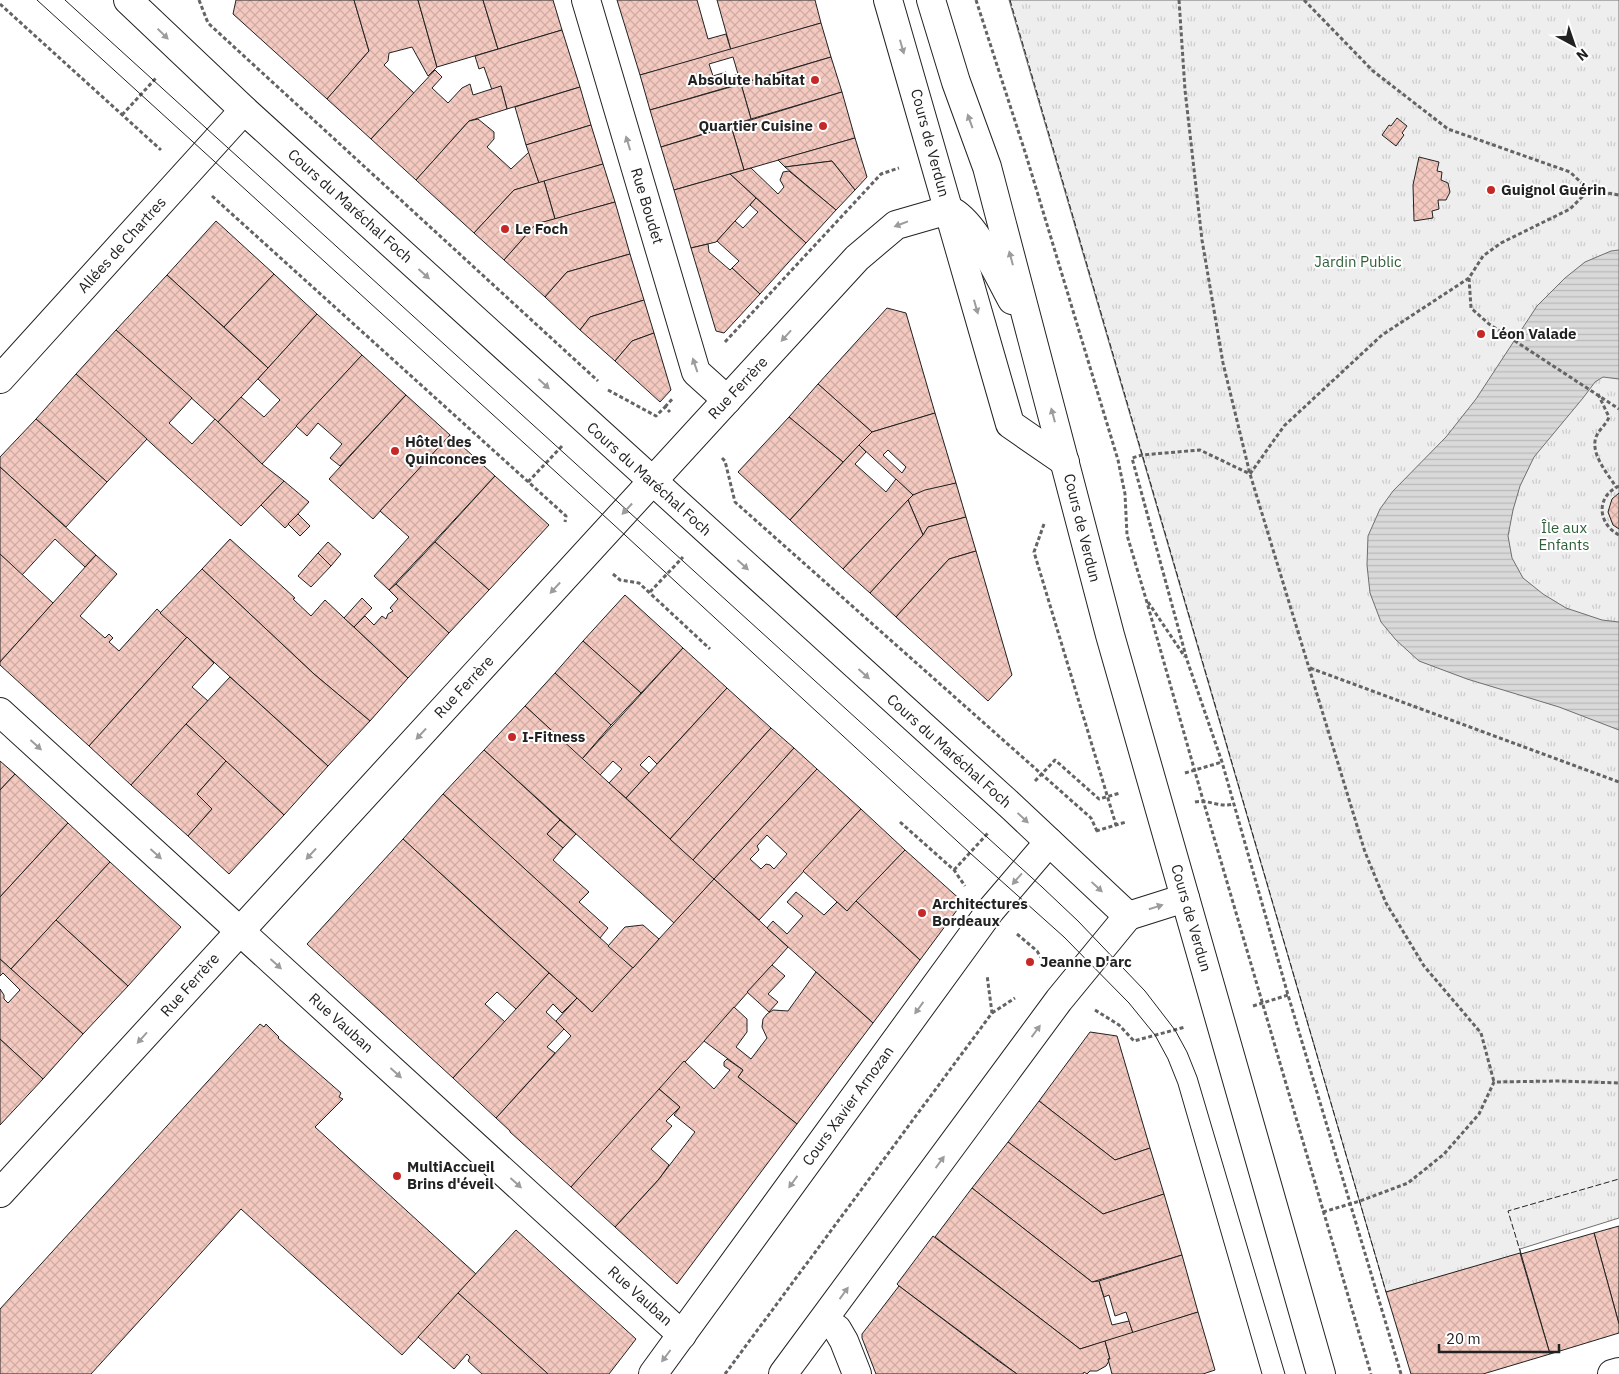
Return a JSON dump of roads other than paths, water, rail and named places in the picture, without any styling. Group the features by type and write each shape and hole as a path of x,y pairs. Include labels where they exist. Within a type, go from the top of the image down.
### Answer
{"street":[{"name":"Cours du Maréchal Foch","path":"128,0 244,110 1128,916"},
{"name":"Rue Boudet","path":"586,0 696,372 727,400"},
{"name":"Cours de Verdun","path":"888,0 930,139 948,210 1010,424 1065,462"},
{"name":"Cours de Verdun","path":"931,0 956,82 987,167 1110,635 1321,1374"},
{"name":"Allées de Chartres","path":"0,379 244,110"},
{"name":"Rue Ferrère","path":"0,1193 857,258 896,225 948,210"},
{"path":"948,210 958,214 973,231 1031,334"},
{"name":"Rue Vauban","path":"0,712 682,1334"},
{"name":"Cours Xavier Arnozan","path":"653,1374 990,910 1049,842"},
{"path":"783,1374 1060,1000 1128,916 1185,898"},
{"path":"824,1320 837,1329 844,1341 857,1374"},
{"path":"1612,1374 1619,1372"}],"tram line":[{"path":"37,0 1064,937 1129,1003 1155,1035 1168,1059 1178,1084 1262,1374"},
{"path":"65,0 1042,887 1078,921 1145,991 1175,1030 1187,1052 1197,1077 1285,1374"}],"place":[{"name":"Absolute habitat","path":"815,80"},
{"name":"Quartier Cuisine","path":"823,126"},
{"name":"Guignol Guérin","path":"1491,190"},
{"name":"Le Foch","path":"505,229"},
{"name":"Léon Valade","path":"1481,334"},
{"name":"Hôtel des Quinconces","path":"395,451"},
{"name":"I-Fitness","path":"512,737"},
{"name":"Architectures Bordeaux","path":"922,913"},
{"name":"Jeanne D'arc","path":"1030,962"},
{"name":"MultiAccueil Brins d'éveil","path":"397,1176"}],"park label":[{"name":"Jardin Public","path":"1358,262"},
{"name":"Île aux Enfants","path":"1564,536"}]}
